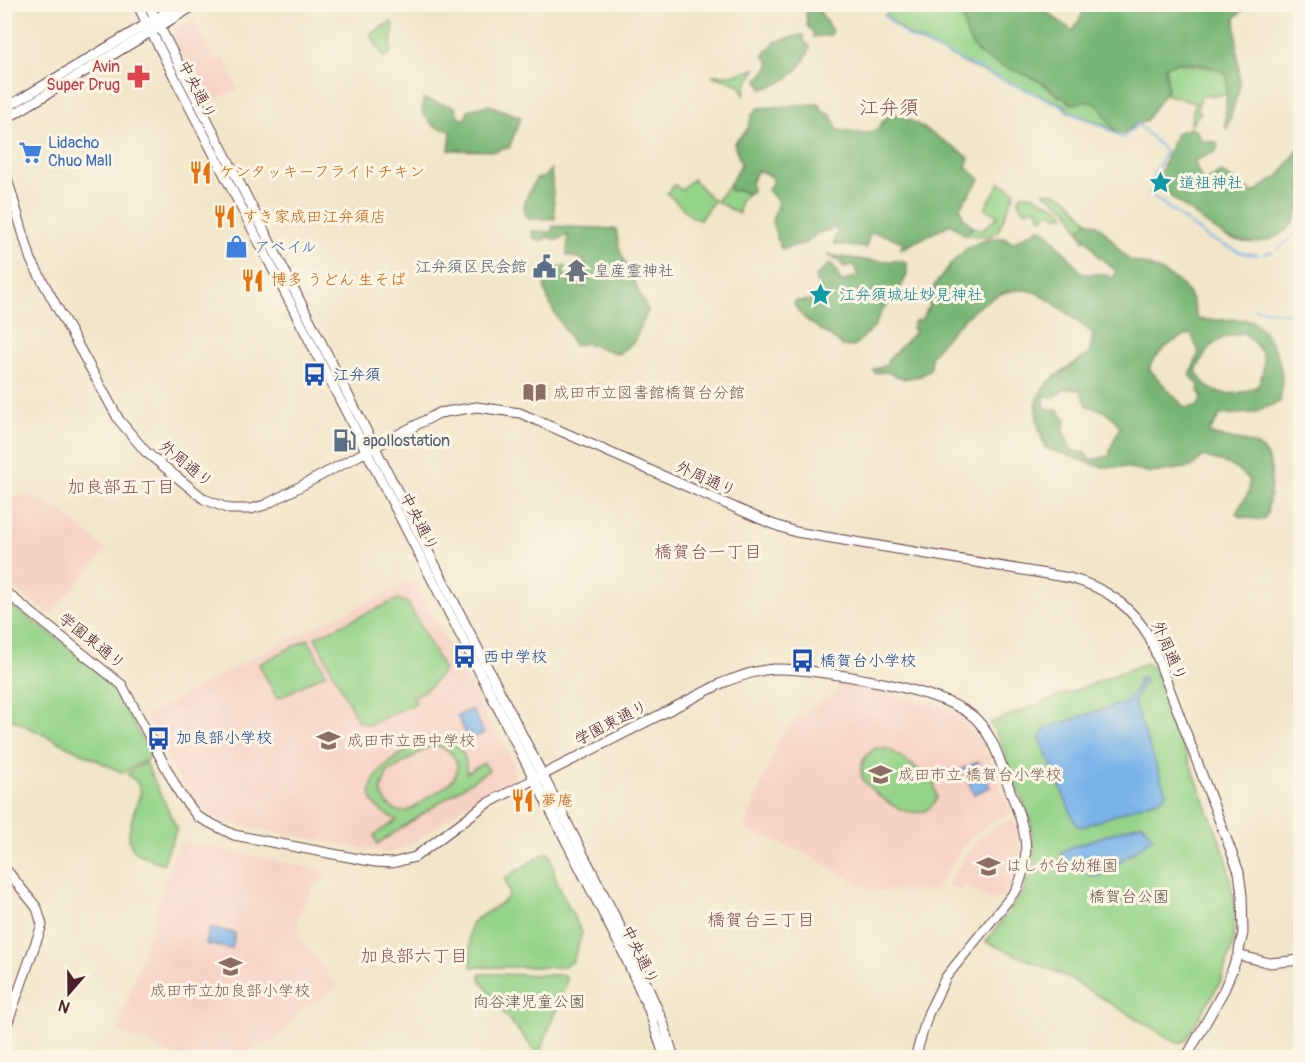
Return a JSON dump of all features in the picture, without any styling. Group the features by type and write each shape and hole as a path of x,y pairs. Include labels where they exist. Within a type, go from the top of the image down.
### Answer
{"street":[{"name":"中央通り","path":"136,4 154,25"},
{"name":"中央通り","path":"148,4 154,25 369,448 538,777 644,975 674,1058"},
{"path":"4,120 154,25 180,4"},
{"path":"4,109 154,25 197,4"},
{"name":"外周通り","path":"4,168 31,260 119,420 146,452 204,499 229,509 251,509 265,505 439,413 477,406 507,409 796,532 1070,578 1105,591 1128,608 1150,638 1219,817 1241,883 1243,933 1238,955 1224,990 1186,1058"},
{"name":"学園東通り","path":"4,591 122,685 180,794 198,817 221,831 392,863 425,851 479,809 538,777 722,683 761,671 817,672 934,696 957,704 969,713 991,740 1023,824 1027,847 1017,889 946,977 928,1014 915,1058"},
{"name":"中央通り","path":"538,777 636,978 665,1058"},
{"path":"4,867 37,908 42,925 4,1033"},
{"path":"1238,955 1270,963 1300,960"}],"shaded area":[{"path":"193,19 215,60 223,58 238,89 208,103 174,39 178,26"},
{"path":"34,497 58,508 106,550 50,615 5,582 5,499"},
{"name":"成田市立西中学校","path":"413,581 514,766 516,776 478,796 409,846 388,853 231,824 215,818 195,803 181,784 145,716 277,645"},
{"name":"成田市立 橋賀台小学校","path":"839,684 943,706 961,717 982,741 1010,810 1009,814 986,825 967,841 935,891 871,891 805,853 747,831 745,827 779,738 796,718 834,694"},
{"name":"はしが台幼稚園","path":"1013,818 1018,829 1020,852 1015,876 1006,896 993,901 965,886 961,892 948,885 977,840"},
{"name":"成田市立加良部小学校","path":"182,841 326,871 324,880 316,884 298,915 297,927 304,944 339,988 302,1008 284,1032 270,1043 238,1057 178,1058 118,1032 174,853"}],"green space":[{"path":"800,5 816,5 832,31 831,35 813,37 814,33 807,26 806,8"},
{"path":"897,5 906,5 933,14 945,5 962,5 977,53 1039,81 1059,97 1097,102 1117,134 1106,126 1068,111 1066,106 972,67 909,35 885,15"},
{"path":"906,5 945,5 933,14 919,13"},
{"path":"962,5 1037,5 1073,31 1087,5 1256,5 1246,7 1235,18 1240,86 1227,129 1225,125 1227,75 1214,68 1179,63 1165,67 1168,88 1145,122 1138,123 1124,134 1117,134 1104,112 1096,104 1082,102 1072,104 1042,82 984,57 968,39"},
{"path":"391,22 394,24 390,54 384,58 370,34"},
{"path":"804,36 804,41 810,47 803,62 786,80 762,89 758,79 769,67 769,60 763,56 775,42"},
{"path":"1172,62 1219,69 1227,75 1227,94 1201,96 1197,110 1201,112 1190,126 1195,103 1165,94 1168,87 1165,66"},
{"path":"756,69 747,83 744,96 740,85 711,75 732,75"},
{"path":"423,99 455,107 458,117 465,120 468,110 489,105 521,117 509,148 500,148 498,151 449,150 451,131 434,126 422,113"},
{"path":"819,104 823,112 831,115 838,130 871,132 889,115 898,115 907,118 969,158 966,167 980,179 960,207 963,217 973,227 965,235 951,224 901,249 903,242 870,233 866,248 834,244 837,228 818,233 806,243 781,249 772,222 778,201 768,190 774,178 758,170 751,183 752,191 747,194 739,190 731,191 729,186 741,164 734,143 747,130 752,115 758,108"},
{"path":"1190,128 1196,130 1202,141 1216,142 1218,147 1215,152 1194,161 1203,183 1221,172 1253,193 1279,176 1300,147 1302,192 1296,218 1289,227 1271,239 1260,242 1238,241 1218,232 1174,198 1155,187 1176,133"},
{"path":"551,169 555,219 527,219 524,204 528,194 536,179 544,177"},
{"path":"693,179 714,201 699,220 691,216 667,193 675,185 681,190"},
{"path":"1000,182 1015,192 999,229 992,236 965,235 973,227 982,230 998,216 985,208"},
{"path":"729,186 731,191 739,190 747,194 740,201 739,214 716,201"},
{"path":"1044,193 1059,194 1074,205 1088,221 1080,229 1089,239 1084,241 1068,209"},
{"path":"1021,195 1035,195 1042,201 1059,208 1066,215 1057,217 1051,212 1042,218 1036,208 1025,211 1018,202"},
{"path":"1088,221 1095,224 1129,259 1175,279 1191,298 1197,319 1253,321 1269,338 1281,368 1280,402 1253,413 1220,415 1209,433 1251,443 1267,455 1271,483 1267,514 1263,520 1240,517 1236,513 1249,492 1249,479 1230,465 1204,456 1191,467 1152,473 1124,467 1101,467 1045,448 1037,413 1042,390 1049,381 1089,354 1093,334 1041,295 1025,290 1009,291 978,307 940,344 931,356 931,368 921,376 903,379 888,372 875,373 873,370 887,365 888,360 915,332 912,328 915,321 921,320 930,304 925,298 953,261 980,242 1000,238 1013,243 1039,228 1047,232 1083,274 1105,274 1113,279 1116,271 1098,256 1080,229","holes":["1243,333 1256,345 1263,356 1263,369 1258,386 1240,393 1215,391 1201,380 1196,371 1204,355 1214,344 1226,337","1191,334 1199,352 1190,375 1199,385 1198,391 1202,396 1198,406 1185,408 1149,369 1161,352 1172,342","1065,389 1080,390 1088,407 1103,411 1114,419 1120,427 1110,449 1110,456 1090,460 1084,452 1072,451 1063,431 1066,420 1058,410 1045,408 1044,396 1055,397"]},
{"path":"553,226 616,229 620,251 648,311 634,342 618,354 586,343 575,346 555,314 547,296 545,282 555,279 559,266 566,266 565,280 584,287 587,279 583,274 584,260 567,255 568,235 557,240 548,237 541,241 533,238 532,231 552,232"},
{"path":"827,255 872,261 902,261 907,264 907,275 895,298 882,310 874,327 853,347 842,346 809,322 794,304 795,301 822,300 815,277 829,264 834,266 841,282 858,276 854,265 844,267 839,261"},
{"path":"398,599 408,603 444,670 430,687 413,697 416,703 368,725 358,721 315,637"},
{"path":"4,600 83,658 119,696 151,757 123,773 5,716"},
{"path":"308,639 326,673 279,698 276,697 259,664"},
{"name":"橋賀台公園","path":"1146,663 1154,669 1227,860 1235,907 1233,944 1221,981 1185,1041 1177,1043 1065,976 986,942 1023,893 1034,853 1031,822 999,739 990,723"},
{"path":"433,737 453,743 462,752 465,758 466,773 484,763 489,770 377,844 374,835 397,820 383,812 374,803 371,794 376,776 417,742","holes":["439,746 444,748 457,764 456,774 451,782 410,810 402,812 390,806 381,790 387,773 426,748"]},
{"path":"876,748 889,749 933,780 937,798 930,808 921,812 900,809 870,788 863,780 861,766 868,754"},
{"path":"145,762 177,828 163,864 136,852 129,840 129,831 141,791 136,781 127,774"},
{"path":"545,853 550,854 557,883 582,933 573,961 563,967 471,967 469,933 472,922 507,899 509,893 505,878"},
{"name":"向谷津児童公園","path":"480,974 565,975 567,980 539,1055 504,1014 480,979"}],"water":[{"path":"1143,678 1145,683 1142,684 1134,703 1166,793 1162,798 1082,827 1076,825 1040,739 1045,728 1128,701 1139,683 1138,679"},
{"path":"472,709 484,733 469,740 457,716"},
{"path":"978,762 990,787 974,794 962,769"},
{"path":"1142,823 1153,837 1100,877 1071,869 1061,856 1062,852 1069,848"},
{"path":"210,928 235,933 232,949 206,944"}],"waterway":[{"path":"884,15 907,36 1064,107 1066,111 1105,127 1122,138 1138,124 1166,152 1151,179"},
{"path":"1149,193 1208,238 1242,253 1259,255"},
{"path":"1278,249 1300,231"},
{"path":"1264,254 1272,252"},
{"path":"1254,308 1300,316"}],"place":[{"name":"Avin Super Drug","path":"138,76"},
{"name":"Lidacho Chuo Mall","path":"30,152"},
{"name":"ケンタッキーフライドチキン","path":"201,172"},
{"name":"道祖神社","path":"1161,183"},
{"name":"すき家成田江弁須店","path":"224,217"},
{"name":"アベイル","path":"236,247"},
{"name":"江弁須区民会館","path":"545,267"},
{"name":"皇産霊神社","path":"576,271"},
{"name":"博多 うどん 生そば","path":"253,280"},
{"name":"江弁須城址妙見神社","path":"821,295"},
{"name":"江弁須","path":"315,375"},
{"name":"成田市立図書館橋賀台分館","path":"535,393"},
{"name":"apollostation","path":"345,441"},
{"name":"西中学校","path":"465,657"},
{"name":"橋賀台小学校","path":"802,661"},
{"name":"加良部小学校","path":"158,738"},
{"name":"成田市立西中学校","path":"329,741"},
{"name":"成田市立 橋賀台小学校","path":"880,775"},
{"name":"夢庵","path":"523,801"},
{"name":"はしが台幼稚園","path":"988,866"},
{"name":"成田市立加良部小学校","path":"230,966"}],"district":[{"name":"江弁須","path":"889,107"},
{"name":"加良部五丁目","path":"121,487"},
{"name":"橋賀台一丁目","path":"708,552"},
{"name":"橋賀台三丁目","path":"761,920"},
{"name":"加良部六丁目","path":"414,956"}]}
